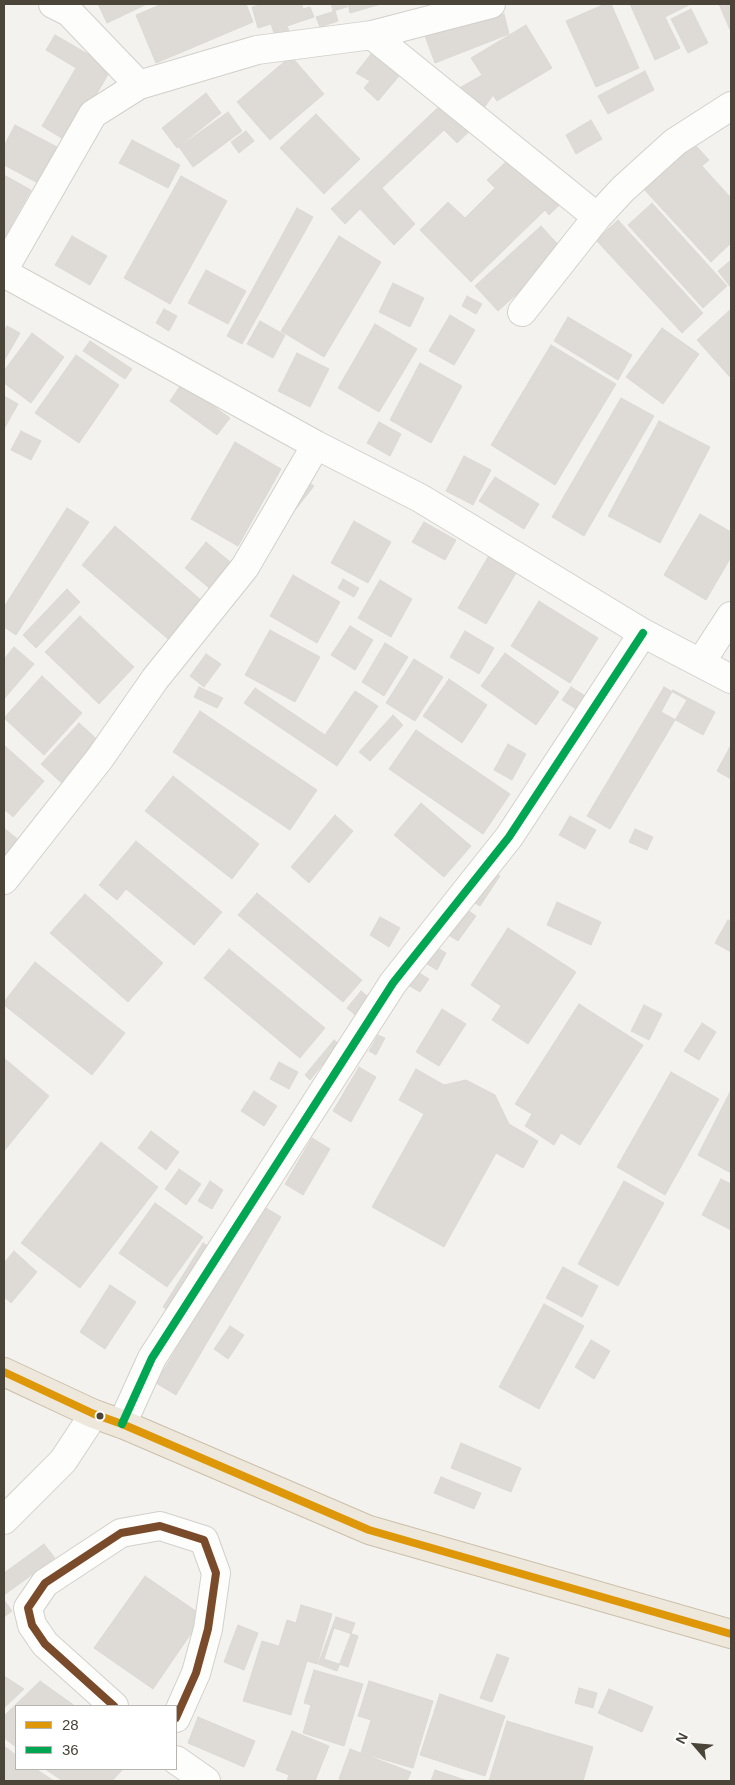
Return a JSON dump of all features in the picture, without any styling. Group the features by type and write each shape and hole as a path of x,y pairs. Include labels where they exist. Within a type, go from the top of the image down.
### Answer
{"highway":[{"path":"4,1372 94,1414 122,1424 369,1530 731,1634"}],"street":[{"path":"52,4 69,12 139,85"},
{"path":"4,269 93,114 139,85 257,50 372,35 444,10 492,4"},
{"path":"372,35 597,217"},
{"path":"522,312 597,217 623,189 675,142 731,106"},
{"path":"4,273 316,445 420,498 643,633 731,679"},
{"path":"4,880 100,758 155,680 245,567 316,445"},
{"path":"700,662 731,616"},
{"path":"122,1424 152,1358 393,983 509,837 643,633"},
{"path":"4,1520 63,1461 94,1414"},
{"path":"113,1705 45,1644 32,1626 28,1608 45,1582 121,1533 160,1526 204,1540 216,1573 208,1629 196,1673 178,1714"}],"building":[{"path":"98,4 147,4 107,23"},
{"path":"162,4 246,4 253,22 156,63 136,15"},
{"path":"263,4 302,4 303,9 310,7 314,17 287,26 289,31 275,36 271,24 258,28 252,7"},
{"path":"331,4 347,4 347,7 333,11"},
{"path":"348,4 381,4 350,13"},
{"path":"605,4 611,4 639,68 596,87 566,21"},
{"path":"630,4 691,4 665,17 680,48 655,60"},
{"path":"719,4 731,4 731,32"},
{"path":"691,9 708,43 688,53 671,19"},
{"path":"335,11 338,21 320,27 316,17"},
{"path":"504,14 509,34 435,63 425,36"},
{"path":"526,25 552,68 497,101 493,95 484,108 461,87 482,75 471,58"},
{"path":"55,35 112,68 68,142 42,126 76,68 46,50"},
{"path":"371,54 399,76 378,101 364,88 370,81 356,73"},
{"path":"291,56 324,94 270,140 237,102"},
{"path":"645,71 654,90 608,114 598,96"},
{"path":"206,93 221,113 177,148 162,128"},
{"path":"448,98 475,126 457,143 444,130 382,188 415,224 394,245 360,209 345,224 331,209"},
{"path":"228,112 242,131 193,167 179,147"},
{"path":"316,114 360,159 324,194 280,148"},
{"path":"591,120 602,139 576,154 566,135"},
{"path":"15,125 57,147 38,183 4,165 4,146"},
{"path":"246,131 254,141 239,153 231,142"},
{"path":"690,139 709,160 702,166 731,198 731,243 711,262 640,185"},
{"path":"132,140 180,165 168,188 119,163"},
{"path":"515,153 570,195 549,215 545,210 471,282 420,230 448,202 465,218 495,188 487,180"},
{"path":"4,175 31,190 4,238"},
{"path":"181,176 227,201 170,304 124,278"},
{"path":"652,203 727,286 703,308 628,225"},
{"path":"297,208 313,217 242,344 227,336"},
{"path":"618,220 703,313 682,333 596,240"},
{"path":"541,226 564,251 498,311 475,286"},
{"path":"72,236 107,256 90,285 55,265"},
{"path":"339,236 381,262 324,357 281,331"},
{"path":"731,260 731,288 718,271"},
{"path":"206,270 246,291 228,324 188,303"},
{"path":"393,283 424,298 410,327 379,312"},
{"path":"467,296 482,304 476,314 462,306"},
{"path":"164,309 177,316 169,331 156,323"},
{"path":"731,309 731,375 730,377 697,340"},
{"path":"450,315 475,330 454,365 429,351"},
{"path":"568,317 632,355 618,380 554,341"},
{"path":"260,321 285,335 273,358 247,344"},
{"path":"375,324 417,349 379,412 338,388"},
{"path":"7,326 20,333 4,361 4,330"},
{"path":"662,328 699,354 663,404 626,377"},
{"path":"32,333 64,357 31,403 4,383 4,371"},
{"path":"90,341 132,369 125,379 83,351"},
{"path":"551,345 616,384 555,485 491,445"},
{"path":"297,353 329,369 310,407 278,391"},
{"path":"76,355 119,385 79,443 35,413"},
{"path":"420,363 462,386 431,443 390,420"},
{"path":"182,383 230,418 217,435 170,401"},
{"path":"4,396 18,404 4,429"},
{"path":"621,398 654,416 584,536 552,517"},
{"path":"659,421 710,447 660,543 608,516"},
{"path":"379,422 401,434 390,456 367,443"},
{"path":"21,431 41,441 31,460 11,450"},
{"path":"235,442 281,469 238,546 191,519"},
{"path":"464,456 491,470 473,505 446,491"},
{"path":"495,477 539,504 524,529 479,501"},
{"path":"306,480 314,486 295,510 287,504"},
{"path":"67,508 89,522 16,635 4,627 4,607"},
{"path":"700,514 731,532 731,557 706,600 664,575"},
{"path":"354,521 391,542 368,583 331,563"},
{"path":"424,522 456,540 445,560 412,542"},
{"path":"115,526 201,600 168,639 82,565"},
{"path":"206,542 234,565 213,591 185,568"},
{"path":"491,552 519,568 486,624 458,608"},
{"path":"293,575 340,602 317,643 270,616"},
{"path":"343,579 359,588 354,597 338,588"},
{"path":"380,580 412,599 391,637 358,618"},
{"path":"67,589 80,602 36,648 23,635"},
{"path":"539,601 598,638 570,683 511,646"},
{"path":"80,616 134,667 99,704 45,652"},
{"path":"350,626 373,640 355,670 331,655"},
{"path":"270,630 320,657 295,702 245,675"},
{"path":"465,631 494,648 479,674 450,657"},
{"path":"385,643 408,657 384,696 362,682"},
{"path":"14,647 34,664 4,699 4,659"},
{"path":"505,653 559,692 536,725 481,686"},
{"path":"206,654 221,664 204,687 190,676"},
{"path":"414,659 443,677 415,721 386,703"},
{"path":"42,676 82,713 44,755 4,718"},
{"path":"449,679 487,705 462,743 423,716"},
{"path":"199,687 223,698 217,708 194,697"},
{"path":"571,687 590,699 581,712 562,700"},
{"path":"664,687 687,700 610,829 587,816"},
{"path":"255,688 325,735 355,691 378,706 337,766 244,703"},
{"path":"673,690 715,712 703,735 661,712"},
{"path":"200,711 317,790 290,830 173,752"},
{"path":"393,715 403,725 370,761 359,752"},
{"path":"79,723 101,743 64,785 41,764"},
{"path":"416,730 510,794 483,834 389,769"},
{"path":"508,744 526,754 512,780 494,770"},
{"path":"4,745 44,781 13,817 4,809"},
{"path":"731,745 731,779 717,771"},
{"path":"173,776 259,844 232,879 145,811"},
{"path":"421,803 471,846 444,877 394,835"},
{"path":"335,815 353,831 309,883 291,867"},
{"path":"570,816 596,830 585,849 559,835"},
{"path":"4,828 26,846 4,870"},
{"path":"635,829 653,837 647,850 629,842"},
{"path":"136,841 222,912 194,945 126,889 117,900 99,885"},
{"path":"490,870 500,876 480,906 470,900"},
{"path":"257,893 362,980 343,1002 238,915"},
{"path":"85,894 163,963 128,1002 50,933"},
{"path":"557,902 601,922 591,945 547,925"},
{"path":"466,909 476,916 458,941 447,934"},
{"path":"380,917 400,928 389,947 370,935"},
{"path":"728,920 731,922 731,952 715,943"},
{"path":"508,928 576,972 528,1044 492,1020 501,1006 471,985"},
{"path":"436,947 446,953 437,970 427,964"},
{"path":"229,949 325,1028 300,1058 204,978"},
{"path":"35,962 125,1033 92,1075 4,1005 4,1002"},
{"path":"416,971 429,979 420,992 408,985"},
{"path":"361,991 376,1003 362,1021 347,1008"},
{"path":"579,1004 643,1045 580,1145 561,1133 554,1145 525,1126 532,1114 515,1104"},
{"path":"644,1005 662,1014 649,1040 631,1031"},
{"path":"442,1009 466,1024 439,1066 416,1052"},
{"path":"702,1023 716,1032 699,1060 684,1051"},
{"path":"378,1035 385,1038 376,1055 369,1051"},
{"path":"334,1040 339,1044 310,1080 305,1075"},
{"path":"4,1058 49,1096 4,1151"},
{"path":"279,1062 298,1072 289,1089 270,1079"},
{"path":"359,1067 376,1077 351,1122 333,1111"},
{"path":"416,1069 444,1085 466,1080 495,1095 509,1124 538,1141 523,1168 496,1153 444,1247 372,1207 424,1114 399,1100"},
{"path":"671,1072 719,1099 665,1195 617,1167"},
{"path":"731,1090 731,1173 698,1155"},
{"path":"254,1091 277,1106 264,1126 241,1111"},
{"path":"151,1131 179,1152 166,1170 138,1148"},
{"path":"312,1138 330,1149 303,1195 285,1184"},
{"path":"101,1142 158,1187 80,1288 21,1243"},
{"path":"179,1169 201,1184 186,1205 165,1189"},
{"path":"721,1179 731,1184 731,1230 702,1215"},
{"path":"210,1181 223,1190 212,1209 198,1201"},
{"path":"624,1181 664,1203 618,1286 578,1264"},
{"path":"155,1203 203,1237 167,1287 119,1253"},
{"path":"261,1205 281,1217 176,1395 156,1383"},
{"path":"203,1243 216,1251 176,1315 163,1307"},
{"path":"14,1251 37,1272 11,1303 4,1297 4,1263"},
{"path":"563,1267 598,1286 582,1317 546,1298"},
{"path":"110,1285 136,1302 105,1349 80,1332"},
{"path":"544,1304 584,1326 539,1409 499,1387"},
{"path":"230,1326 244,1335 228,1359 214,1349"},
{"path":"591,1340 610,1351 594,1379 575,1367"},
{"path":"461,1443 521,1468 511,1492 451,1468"},
{"path":"441,1477 481,1493 474,1509 434,1493"},
{"path":"44,1544 55,1558 4,1595 4,1573"},
{"path":"145,1576 203,1616 153,1689 94,1648"},
{"path":"4,1600 12,1611 4,1617"},
{"path":"301,1605 332,1614 317,1664 307,1661 291,1715 243,1701 262,1641 279,1646 287,1620 296,1623"},
{"path":"336,1617 355,1623 337,1671 318,1664"},
{"path":"238,1625 258,1633 244,1670 224,1662"},
{"path":"334,1628 358,1636 348,1667 324,1659"},
{"path":"497,1654 509,1658 492,1702 480,1698"},
{"path":"314,1670 363,1684 344,1746 303,1733 311,1705 304,1703"},
{"path":"4,1676 24,1689 4,1708"},
{"path":"40,1681 74,1705 15,1705"},
{"path":"369,1681 433,1701 413,1768 361,1753 371,1720 358,1716"},
{"path":"579,1688 597,1693 593,1708 575,1703"},
{"path":"609,1689 653,1707 642,1732 598,1713"},
{"path":"440,1694 505,1716 485,1776 420,1755"},
{"path":"15,1705 15,1746 4,1738 4,1716"},
{"path":"198,1717 255,1741 244,1767 188,1743"},
{"path":"507,1721 593,1747 583,1781 489,1781"},
{"path":"292,1731 329,1746 315,1781 287,1781 289,1775 276,1770"},
{"path":"4,1746 15,1754 15,1770 38,1770 54,1781 4,1781"},
{"path":"350,1749 411,1772 407,1781 346,1781 339,1779"},
{"path":"46,1770 122,1770 112,1781 63,1781"},
{"path":"435,1770 468,1781 431,1781"}],"transit line":[{"name":"36","path":"122,1424 152,1358 393,983 509,837 643,633"},
{"name":"28","path":"4,1372 94,1414 122,1424 369,1530 731,1634"},
{"path":"113,1705 45,1644 32,1625 28,1608 45,1583 121,1533 160,1526 204,1540 216,1573 208,1629 196,1673 178,1714"}]}
